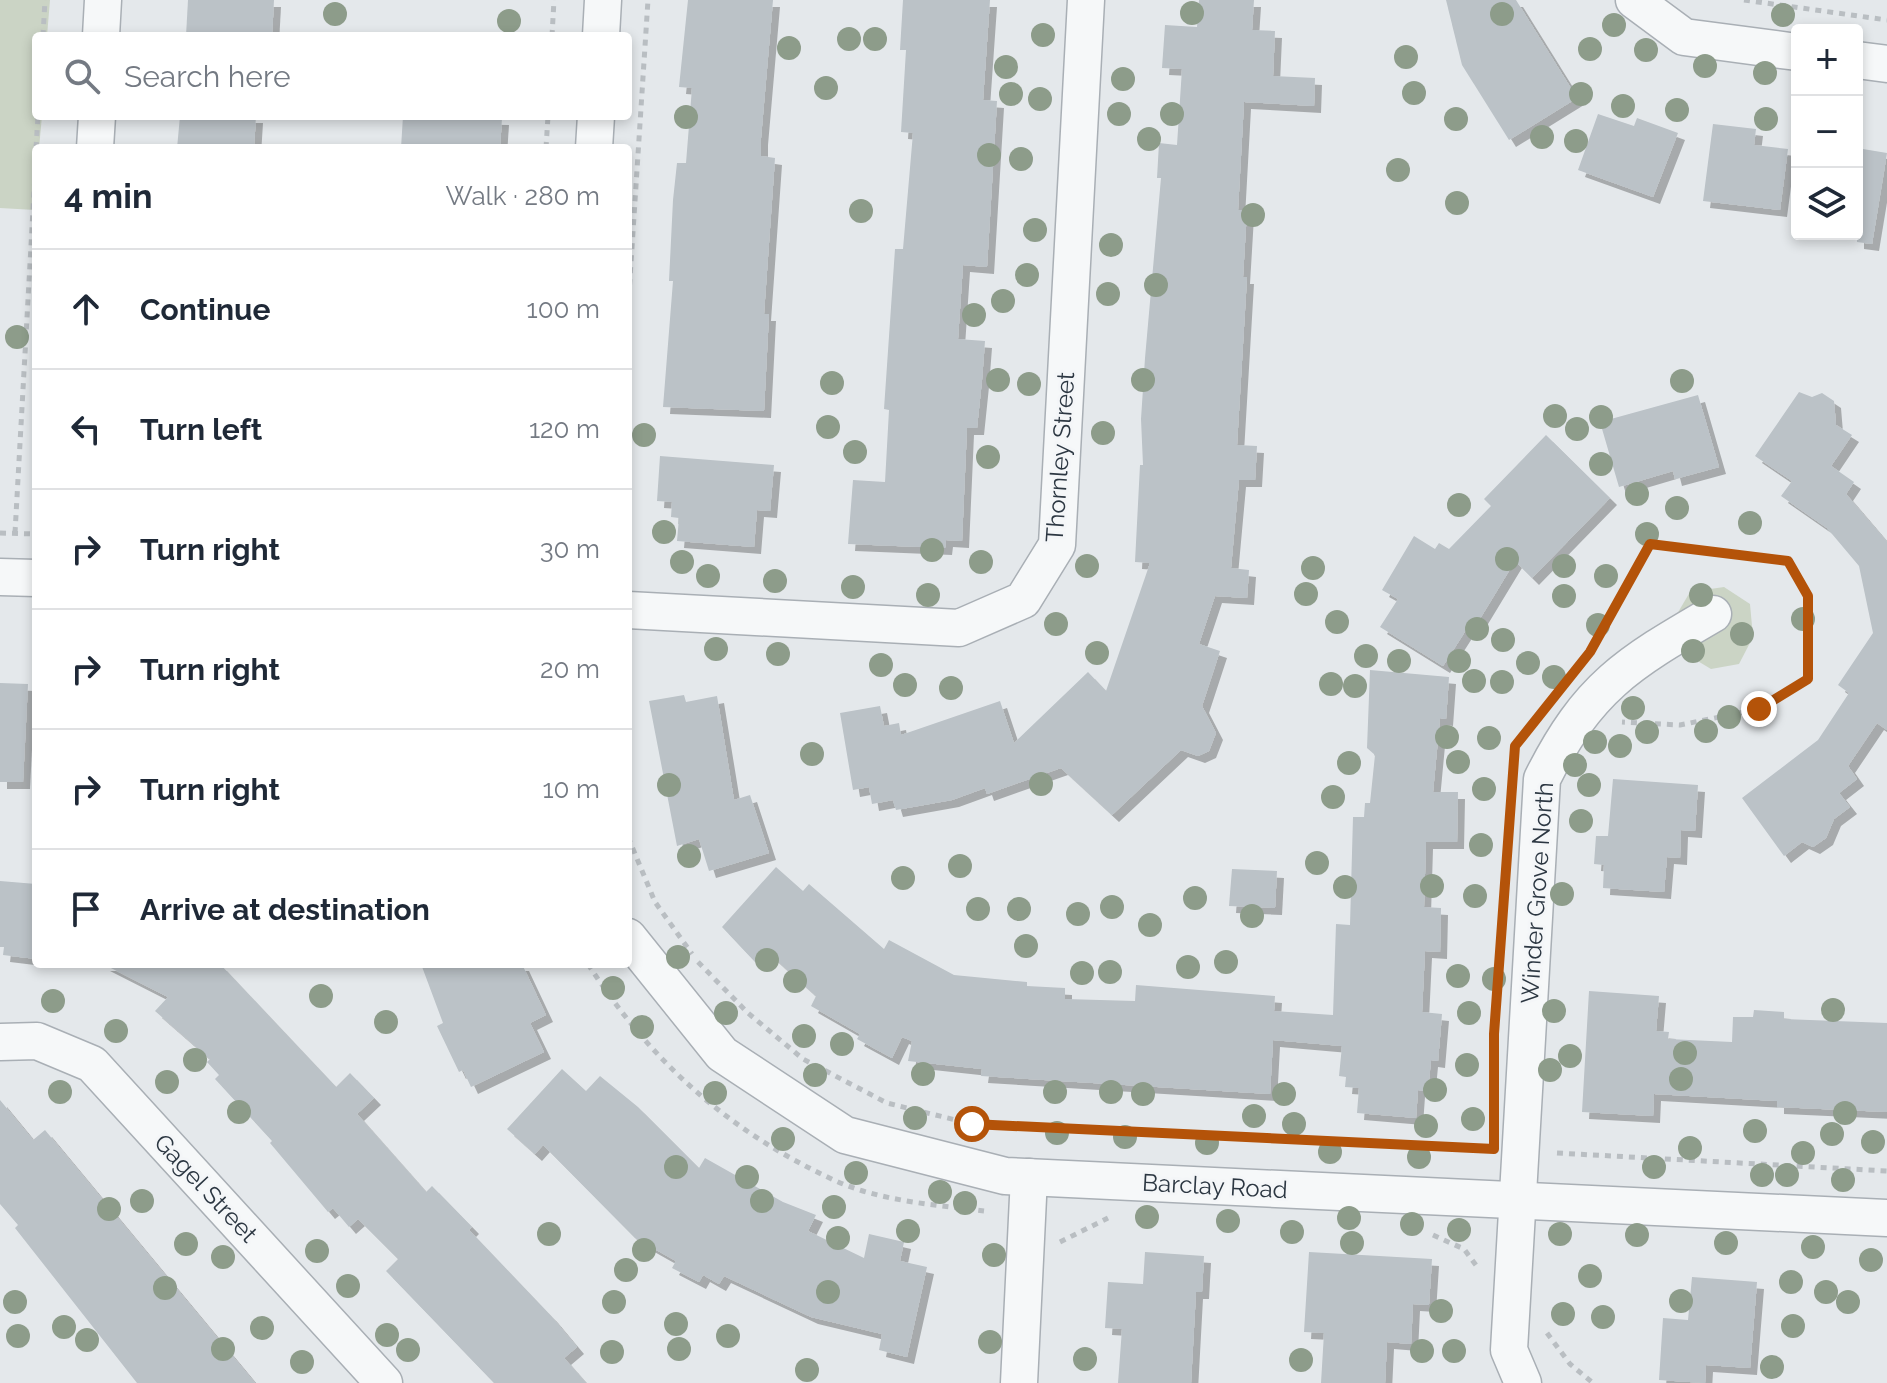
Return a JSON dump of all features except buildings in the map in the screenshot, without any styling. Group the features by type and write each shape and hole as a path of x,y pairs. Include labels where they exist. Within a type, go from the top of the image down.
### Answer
{"street":[{"path":"101,32 103,0"},
{"path":"601,32 603,0"},
{"name":"Thornley Street","path":"632,610 959,628 1023,600 1057,545 1086,0"},
{"path":"1634,0 1684,37 1791,51"},
{"path":"1863,61 1887,64"},
{"path":"95,144 97,120"},
{"path":"594,144 596,120"},
{"path":"0,577 32,578"},
{"name":"Winder Grove North","path":"1523,1383 1509,1350 1542,779 1564,734 1602,688 1640,657 1713,614"},
{"name":"Barclay Road","path":"632,942 722,1054 845,1135 1005,1176 1887,1218"},
{"name":"Gagel Street","path":"0,1042 37,1041 92,1064 384,1383"},
{"path":"1019,1383 1029,1177"}],"path":[{"path":"43,32 45,0"},
{"path":"552,32 554,0"},
{"path":"632,247 648,0"},
{"path":"1744,0 1887,20"},
{"path":"36,144 38,120"},
{"path":"546,144 548,120"},
{"path":"15,533 32,228"},
{"path":"0,533 32,534"},
{"path":"1590,652 1650,544 1788,561 1808,596 1808,679 1759,709 1680,725 1618,721"},
{"path":"632,847 655,902 696,960 748,1013 803,1059 887,1103 972,1124 1494,1149"},
{"path":"1546,1152 1887,1171"},
{"path":"1055,1255 1061,1241 1112,1216"},
{"path":"1423,1230 1464,1249 1485,1279"},
{"path":"1538,1320 1570,1364 1593,1383"}],"green space":[{"path":"0,0 50,0 47,32 32,32 32,120 42,120 39,144 32,144 32,210 0,208"},
{"path":"1724,587 1750,604 1753,637 1739,664 1711,669 1686,654 1670,626 1690,592"}],"route":[{"path":"972,1124 1494,1149 1494,1034 1515,746 1590,652 1650,544 1788,561 1808,596 1808,679 1759,709"}]}
